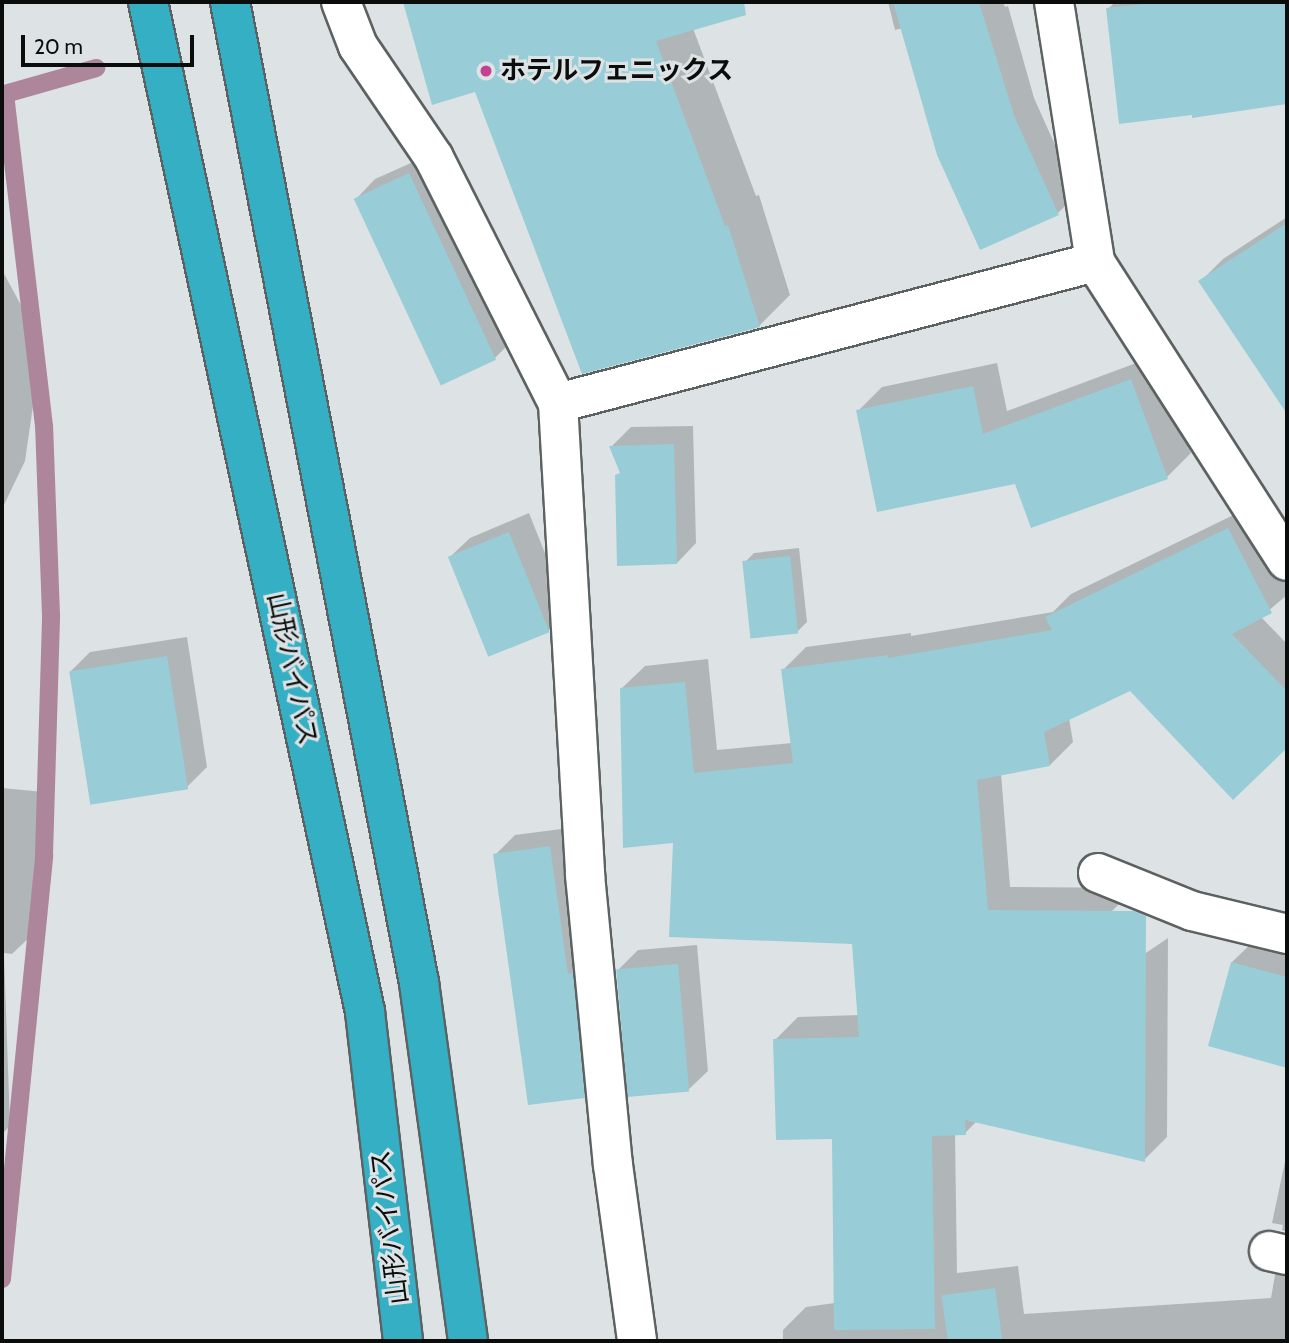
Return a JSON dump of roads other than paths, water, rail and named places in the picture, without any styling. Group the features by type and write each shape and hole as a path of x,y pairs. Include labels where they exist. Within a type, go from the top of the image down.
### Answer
{"highway":[{"name":"山形バイパス","path":"149,2 365,1012 403,1341"},
{"path":"230,2 419,983 468,1341"}],"lane":[{"path":"341,2 358,46 434,158 558,403 585,875 613,1165 637,1341"},
{"path":"1054,2 1095,262 1287,561"},
{"path":"558,403 1095,262"},
{"path":"1098,873 1192,911 1287,934"}],"waterway":[{"path":"2,1279 44,855 51,615 44,426 5,94 96,68"}],"place":[{"name":"ホテルフェニックス","path":"486,71"}]}
